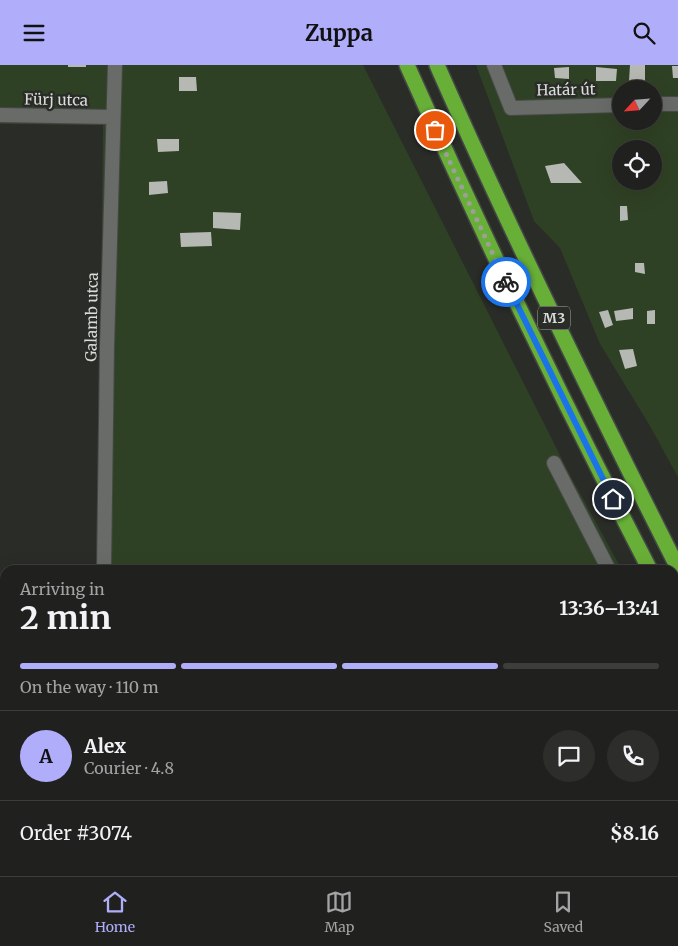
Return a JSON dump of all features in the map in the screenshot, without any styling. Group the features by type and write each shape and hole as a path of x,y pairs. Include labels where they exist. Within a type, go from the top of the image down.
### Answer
{"highway":[{"name":"M3","path":"406,65 491,251 647,565"},
{"name":"M3","path":"437,65 518,243 676,565"}],"street":[{"name":"Galamb utca","path":"104,565 115,65"},
{"name":"Határ út","path":"494,65 511,108 612,105"},
{"path":"662,104 678,103"},
{"name":"Fürj utca","path":"0,115 113,117"},
{"path":"554,463 606,565"}],"green space":[{"path":"0,65 363,65 571,477 619,565 98,565 103,125 0,124"},
{"path":"476,65 678,65 678,477 650,426 600,344 560,248 534,221"}],"building":[{"path":"68,65 86,65 86,67 68,67"},
{"path":"630,65 645,65 645,80 629,80"},
{"path":"672,66 678,66 678,78 673,78"},
{"path":"569,67 569,79 555,78 554,68"},
{"path":"596,67 617,69 616,80 596,81"},
{"path":"179,77 196,77 197,91 179,91"},
{"path":"157,139 179,139 179,151 158,152"},
{"path":"564,163 582,183 551,183 545,166"},
{"path":"167,181 168,193 149,195 149,182"},
{"path":"620,206 627,206 628,220 620,221"},
{"path":"213,212 241,213 240,230 213,228"},
{"path":"211,232 212,246 181,247 180,233"},
{"path":"635,263 644,263 645,274 635,272"},
{"path":"633,308 633,319 616,321 614,311"},
{"path":"608,310 613,325 605,328 599,312"},
{"path":"655,310 655,324 647,324 647,311"},
{"path":"633,349 637,366 625,369 619,350"}],"way so far":[{"path":"435,130 506,282"}],"route":[{"path":"506,282 613,499"}]}
